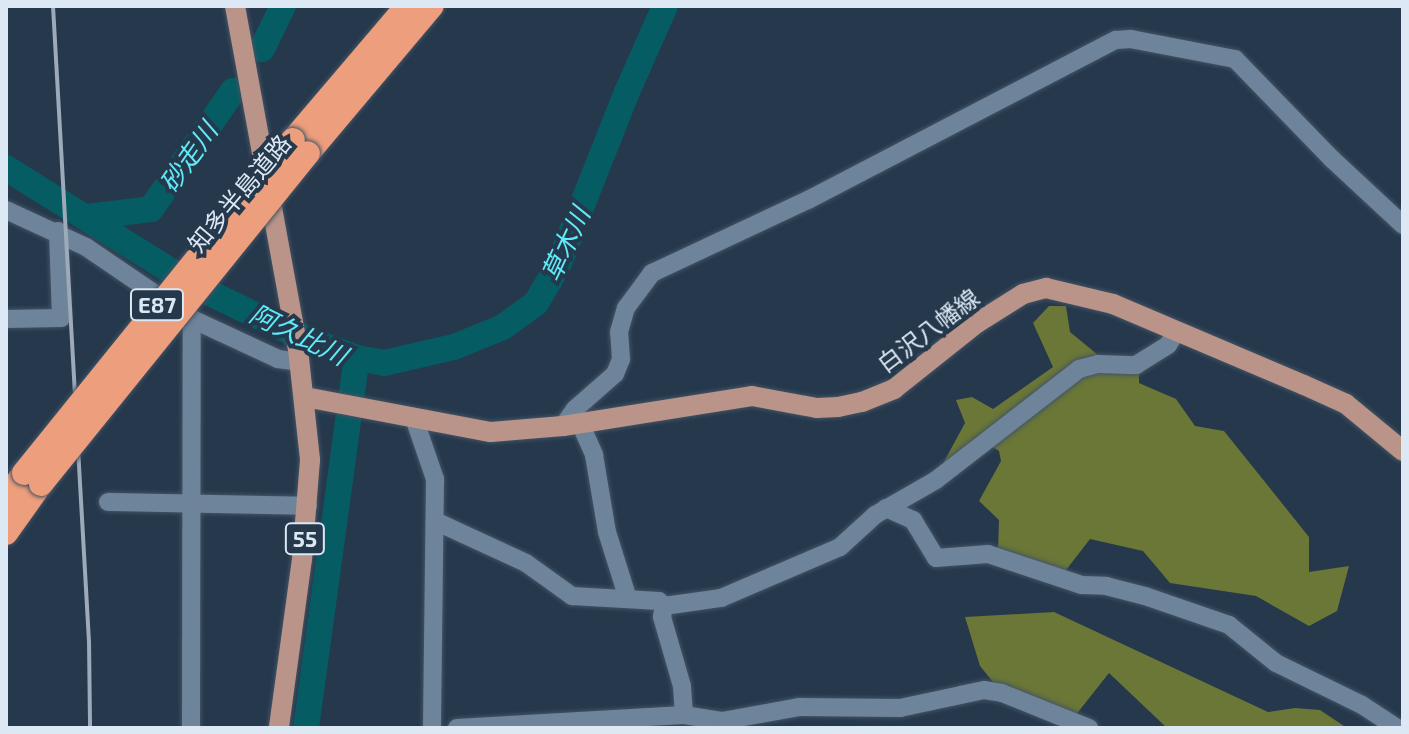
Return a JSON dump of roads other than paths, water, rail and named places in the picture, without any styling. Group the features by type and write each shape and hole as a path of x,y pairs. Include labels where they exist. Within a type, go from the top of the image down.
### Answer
{"highway":[{"name":"知多半島道路","path":"6,533 33,478 300,147 407,6"},
{"name":"知多半島道路","path":"300,147 432,6"},
{"name":"知多半島道路","path":"6,498 33,478"}],"main road":[{"name":"55","path":"235,6 299,356 310,460 308,506 279,728"},
{"name":"白沢八幡線","path":"305,397 491,432 571,425 752,396 817,408 862,402 894,389 977,323 1023,294 1046,288 1092,296 1346,404 1403,451"}],"street":[{"path":"628,599 607,532 594,455 571,425 575,409 615,374 621,359 619,332 626,308 643,281 661,266 808,200 1116,40 1131,39 1235,59 1332,159 1403,225"},
{"path":"6,210 58,231 192,319 278,359 299,356"},
{"path":"6,319 61,318 58,231"},
{"path":"191,728 192,319"},
{"path":"664,606 721,598 844,544 886,508 936,480 1079,369 1098,364 1136,365 1168,345 1176,332"},
{"path":"414,418 435,479 432,728"},
{"path":"108,502 308,506"},
{"path":"886,508 913,520 936,558 988,554 1082,585 1106,586 1145,596 1229,625 1276,663 1362,705 1397,728"},
{"path":"435,521 526,563 562,593 581,600 659,601 664,606"},
{"path":"664,606 662,617 682,686 684,715"},
{"path":"457,728 684,715 722,724 799,707 900,708 984,690 1002,693 1089,728"}],"waterway":[{"name":"砂走川","path":"262,49 283,6"},
{"name":"草木川","path":"6,168 193,285 295,334 357,358 384,363 454,347 503,327 536,303 558,266 626,94 665,6"},
{"name":"砂走川","path":"87,217 151,209 233,91"},
{"name":"阿久比川","path":"306,728 357,358"}],"railway":[{"path":"53,6 89,641 90,728"}]}
